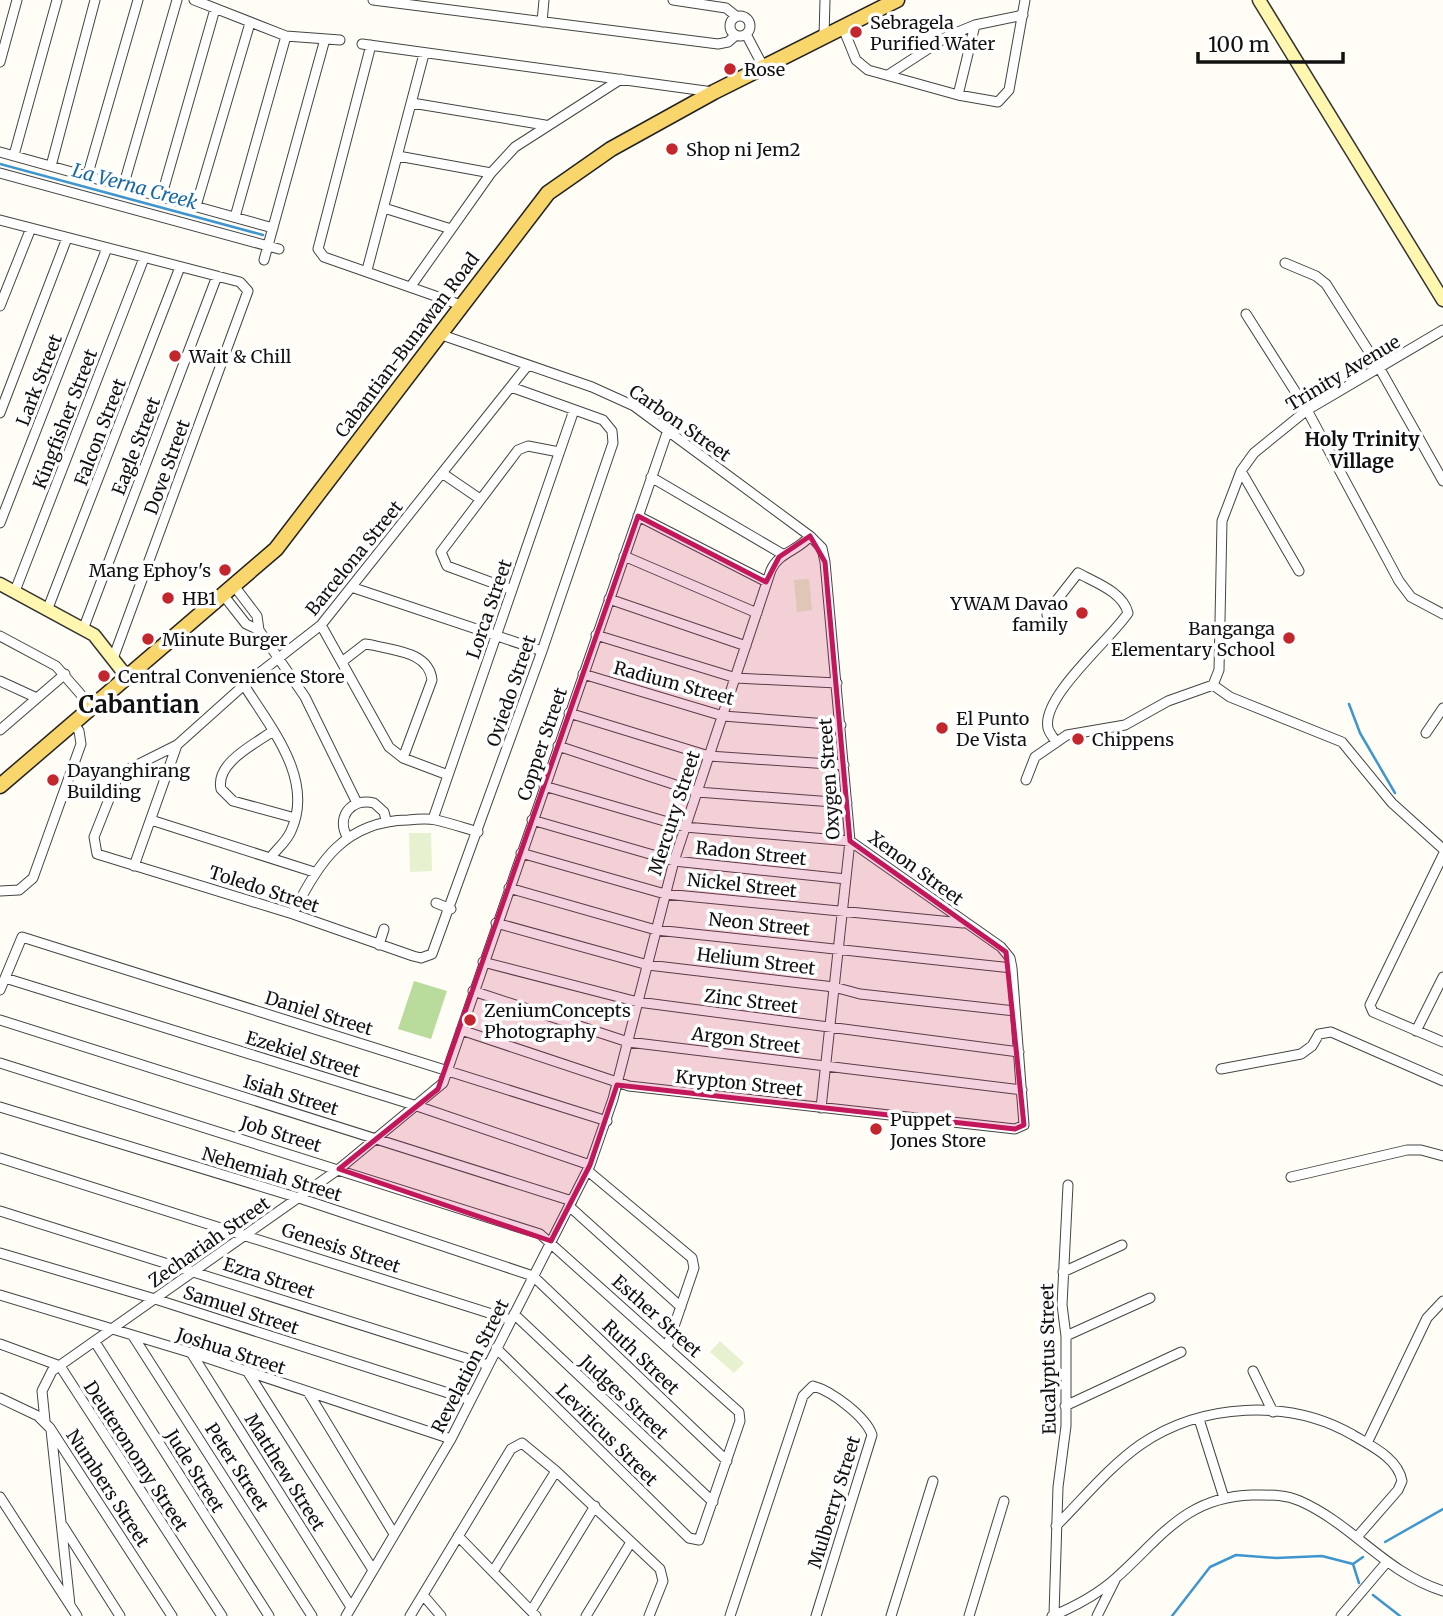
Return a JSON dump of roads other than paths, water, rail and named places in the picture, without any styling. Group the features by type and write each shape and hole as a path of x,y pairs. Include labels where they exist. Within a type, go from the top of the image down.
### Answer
{"main road":[{"name":"Cabantian-Bunawan Road","path":"0,786 72,722 230,592 276,549 300,521 532,212 566,178 714,92 843,28 881,4 897,0"},
{"path":"1259,0 1443,300"},
{"path":"0,584 84,627 114,656 127,677"}],"street":[{"path":"0,62 17,0"},
{"path":"14,155 57,0"},
{"path":"51,166 95,0"},
{"path":"87,177 138,0"},
{"path":"123,187 177,0"},
{"path":"194,0 286,36 341,40"},
{"path":"373,0 718,44 741,35 750,22 742,15 736,16 730,24 741,35 764,68"},
{"path":"542,22 544,0"},
{"path":"673,0 726,8 736,16"},
{"path":"824,37 825,0"},
{"path":"843,28 856,61 868,70 993,102 1006,97 1026,0"},
{"path":"161,198 215,9"},
{"path":"888,75 948,36 975,25 1023,15"},
{"path":"196,206 250,23"},
{"path":"958,95 975,25"},
{"path":"235,217 286,36"},
{"path":"264,260 325,39"},
{"path":"461,305 324,257 318,249 366,44 714,92"},
{"path":"367,270 424,54"},
{"path":"411,286 491,173 515,147 621,78"},
{"path":"412,103 545,125"},
{"path":"0,152 273,228"},
{"path":"398,156 491,173"},
{"path":"0,173 279,249"},
{"path":"384,208 451,229"},
{"path":"0,220 217,276"},
{"path":"0,306 31,228"},
{"path":"0,413 67,238"},
{"name":"Lark Street","path":"0,523 107,248"},
{"name":"Kingfisher Street","path":"15,591 144,258"},
{"path":"1285,263 1316,276 1326,284 1380,369 1443,481"},
{"name":"Falcon Street","path":"48,608 180,267"},
{"name":"Dove Street","path":"114,656 248,296 247,288 240,282 217,276"},
{"name":"Eagle Street","path":"84,627 217,276"},
{"path":"1246,314 1307,410 1399,581 1411,597 1443,614"},
{"name":"Trinity Avenue","path":"1213,685 1219,670 1222,521 1241,471 1254,453 1307,410 1443,330"},
{"name":"Carbon Street","path":"439,334 614,396 667,430 810,536"},
{"name":"Barcelona Street","path":"94,849 98,824 117,779 177,745 244,685 321,625 354,588 528,365"},
{"path":"511,387 574,410"},
{"name":"Oviedo Street","path":"426,957 436,948 613,443 612,431 603,420 574,410"},
{"name":"Lorca Street","path":"433,819 574,410"},
{"name":"Copper Street","path":"448,1070 496,923 667,430"},
{"path":"512,590 447,566 441,560 441,552 518,450 528,446 559,452"},
{"path":"1241,471 1299,571"},
{"path":"442,472 481,499"},
{"path":"651,477 784,555"},
{"path":"638,516 767,582"},
{"name":"Mercury Street","path":"607,1121 674,861 767,582 775,562 810,536"},
{"name":"Oxygen Street","path":"810,536 821,548 825,562 850,841 821,1108"},
{"path":"624,556 757,613"},
{"path":"1056,624 1047,615 1049,610 1078,573 1126,603 1128,613 1065,684 1048,714 1048,729 1056,742"},
{"path":"354,588 542,651"},
{"path":"230,592 257,616 259,630 319,723 357,803"},
{"path":"609,599 746,646"},
{"path":"321,625 383,737 403,758 448,775"},
{"path":"596,635 736,678 837,683"},
{"path":"0,636 49,661 65,674 91,706"},
{"path":"343,661 365,644 423,659 431,668 432,680 403,758"},
{"path":"2,726 65,674"},
{"name":"Radium Street","path":"583,674 723,716 841,724"},
{"path":"0,681 37,698"},
{"path":"244,685 273,731 295,774 298,795 291,832 271,857"},
{"path":"1026,780 1035,757 1067,735 1125,724 1168,701 1213,685 1224,695 1342,742 1392,803 1443,849"},
{"path":"1426,733 1443,708"},
{"path":"569,713 709,756 844,765"},
{"path":"0,891 19,890 33,878 82,744 79,731 72,722"},
{"path":"273,731 229,764 221,775 221,789 233,800 295,818"},
{"path":"134,866 177,745"},
{"path":"558,746 697,792 847,803"},
{"name":"Xenon Street","path":"544,786 685,827 850,841 1001,947 1011,963"},
{"path":"348,838 343,818 348,809 357,803 365,802 378,806 387,820"},
{"path":"293,914 314,872 348,838 387,820 433,819 478,832"},
{"path":"151,820 314,872"},
{"name":"Radon Street","path":"532,820 674,861 846,879"},
{"name":"Toledo Street","path":"94,849 103,857 293,914 413,956 426,957"},
{"name":"Nickel Street","path":"521,853 665,894 965,923"},
{"path":"1443,855 1439,874 1370,1007 1373,1012 1443,1042"},
{"name":"Neon Street","path":"509,888 656,930 1011,963"},
{"path":"436,903 450,909"},
{"name":"Helium Street","path":"496,923 648,965 834,986 860,995 1015,1012"},
{"path":"379,945 384,929"},
{"name":"Daniel Street","path":"5,978 22,937 607,1121"},
{"name":"Zinc Street","path":"483,962 638,1002 1019,1052"},
{"path":"1011,963 1022,1090"},
{"path":"1416,1031 1443,977"},
{"path":"0,990 5,978"},
{"name":"Ezekiel Street","path":"5,978 417,1106 589,1168"},
{"name":"Argon Street","path":"473,991 628,1042 1022,1090"},
{"name":"Isiah Street","path":"0,1020 376,1138 570,1204"},
{"name":"Krypton Street","path":"461,1030 629,1087 821,1108 1023,1127 1022,1090"},
{"path":"1221,1069 1301,1054 1312,1046 1319,1034 1331,1032 1443,1080"},
{"name":"Job Street","path":"0,1063 339,1169 540,1234 551,1241"},
{"name":"Zechariah Street","path":"70,1605 43,1383 60,1366 339,1169 443,1083 448,1070"},
{"name":"Nehemiah Street","path":"0,1107 299,1198 533,1276"},
{"name":"Revelation Street","path":"348,1612 451,1438 589,1168 607,1121"},
{"path":"1292,1177 1407,1150 1421,1150 1443,1156"},
{"name":"Genesis Street","path":"0,1157 512,1317"},
{"path":"589,1168 694,1261 667,1347"},
{"name":"Eucalyptus Street","path":"1053,1616 1056,1526 1066,1406 1066,1336 1062,1305 1068,1185"},
{"path":"570,1204 681,1307"},
{"name":"Ezra Street","path":"0,1211 488,1365"},
{"name":"Esther Street","path":"551,1241 740,1415 727,1461"},
{"path":"1063,1272 1122,1245"},
{"name":"Samuel Street","path":"0,1253 155,1299 470,1401"},
{"name":"Ruth Street","path":"533,1276 727,1461"},
{"name":"Joshua Street","path":"0,1295 192,1353 249,1374 451,1438"},
{"path":"1066,1336 1150,1298"},
{"path":"1367,1443 1427,1318 1443,1301"},
{"name":"Judges Street","path":"512,1317 713,1502"},
{"name":"Peter Street","path":"133,1336 312,1616"},
{"name":"Jude Street","path":"94,1342 269,1616"},
{"path":"0,1344 60,1366"},
{"name":"Leviticus Street","path":"496,1348 690,1538 696,1541 701,1537 713,1502"},
{"path":"1066,1406 1181,1352"},
{"name":"Matthew Street","path":"192,1353 348,1612"},
{"name":"Deuteronomy Street","path":"60,1366 222,1616"},
{"path":"1253,1371 1272,1412"},
{"path":"249,1374 373,1570"},
{"name":"Mulberry Street","path":"730,1616 803,1396 810,1387 824,1390 858,1416 872,1435 816,1616"},
{"path":"308,1392 394,1534"},
{"name":"Numbers Street","path":"0,1398 48,1425 172,1616"},
{"path":"1056,1526 1141,1445 1199,1419 1226,1411 1272,1412 1321,1422 1367,1443 1396,1466 1402,1480 1398,1490 1357,1537"},
{"path":"1199,1419 1224,1498"},
{"path":"410,1616 511,1449 522,1443 595,1506 657,1565 662,1575 649,1616"},
{"path":"713,1502 727,1461"},
{"path":"494,1570 556,1471"},
{"path":"891,1616 933,1481"},
{"path":"1053,1616 1116,1579 1160,1534 1198,1507 1224,1498 1285,1496 1300,1501 1357,1537 1386,1563 1443,1591"},
{"path":"0,1497 77,1616"},
{"path":"969,1616 1004,1501"},
{"path":"458,1536 533,1613 595,1506"},
{"path":"61,1524 120,1616"},
{"path":"586,1616 631,1542"},
{"path":"1341,1616 1386,1563"},
{"path":"1097,1616 1116,1579"},
{"path":"423,1595 442,1616"}],"waterway":[{"name":"La Verna Creek","path":"0,164 263,235"},
{"path":"1349,704 1360,733 1395,793"},
{"path":"1385,1542 1443,1509"},
{"path":"1172,1616 1210,1567 1236,1555 1276,1558 1322,1556 1353,1564"},
{"path":"1353,1564 1363,1557"},
{"path":"1353,1564 1359,1583"},
{"path":"1373,1595 1400,1616"}],"place":[{"name":"Sebragela Purified Water","path":"856,32"},
{"name":"Rose","path":"730,69"},
{"name":"Shop ni Jem2","path":"672,149"},
{"name":"Wait & Chill","path":"175,356"},
{"name":"Mang Ephoy's","path":"225,570"},
{"name":"HB1","path":"168,598"},
{"name":"YWAM Davao family","path":"1082,613"},
{"name":"Banganga Elementary School","path":"1289,638"},
{"name":"Minute Burger","path":"148,639"},
{"name":"Central Convenience Store","path":"104,676"},
{"name":"El Punto De Vista","path":"942,728"},
{"name":"Chippens","path":"1078,739"},
{"name":"Dayanghirang Building","path":"53,780"},
{"name":"ZeniumConcepts Photography","path":"470,1020"},
{"name":"Puppet Jones Store","path":"876,1129"}],"district":[{"name":"Holy Trinity Village","path":"1362,450"},
{"name":"Cabantian","path":"139,704"}]}
